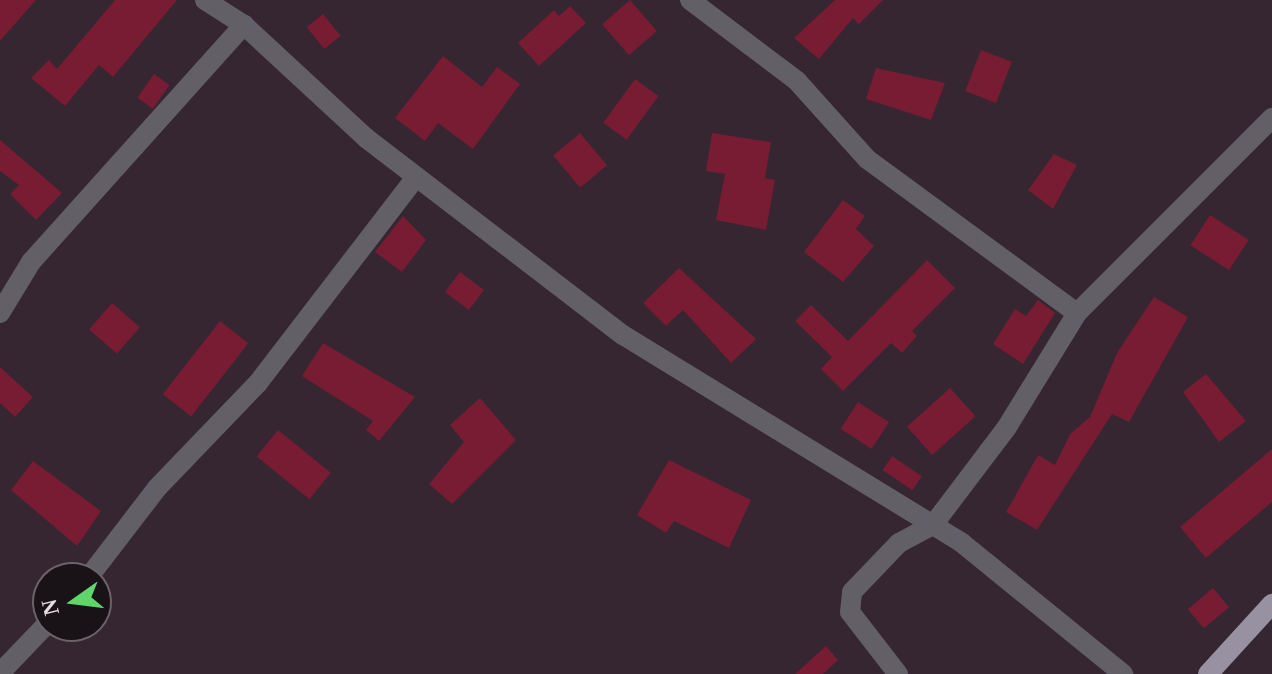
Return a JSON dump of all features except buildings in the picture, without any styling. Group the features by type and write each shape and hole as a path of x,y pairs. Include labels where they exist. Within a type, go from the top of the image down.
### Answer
{"main road":[{"path":"1208,674 1272,604"}],"street":[{"path":"205,0 244,25 416,177 623,335 933,525 1123,674"},
{"path":"690,0 797,81 867,159 1077,313"},
{"path":"0,313 31,262 244,25"},
{"path":"898,674 850,612 852,592 899,543 933,525 1007,427 1077,313 1272,118"},
{"path":"100,562 157,488 258,383 416,177"},
{"path":"0,673 32,640"}]}
